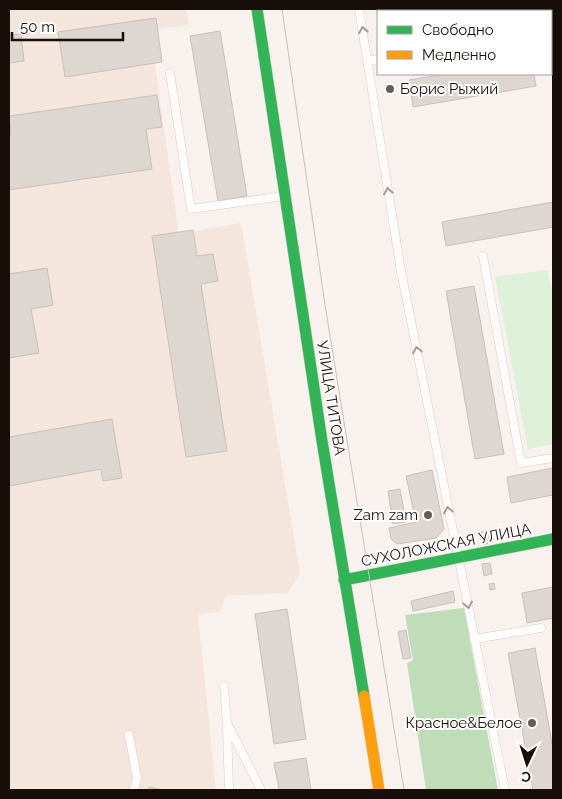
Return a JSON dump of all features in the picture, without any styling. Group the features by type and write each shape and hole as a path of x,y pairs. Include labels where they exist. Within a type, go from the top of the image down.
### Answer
{"main road":[{"name":"УЛИЦА ТИТОВА","path":"257,9 344,580 379,790"},
{"name":"СУХОЛОЖСКАЯ УЛИЦА","path":"344,580 553,539"}],"lane":[{"path":"359,9 401,271 505,790"},
{"path":"368,61 377,59"},
{"path":"170,73 191,209 286,195"},
{"path":"483,256 521,463 553,458"},
{"path":"474,639 541,628"},
{"path":"224,686 229,790"},
{"path":"227,723 260,790"},
{"path":"129,734 137,778 134,790"}],"shaded area":[{"path":"9,9 186,9 189,25 158,29 162,62 155,64 179,234 241,223 300,573 288,593 225,596 221,611 198,615 216,790 9,790"}],"green space":[{"path":"547,270 551,287 553,287 553,444 528,449 495,277"},
{"path":"464,608 498,790 426,790 407,663 413,660 405,615"}],"building":[{"path":"398,9 424,9 424,10"},
{"path":"156,18 162,62 65,77 58,32"},
{"path":"220,31 247,196 218,201 190,36"},
{"path":"21,34 24,61 9,63 9,35"},
{"path":"439,75 534,75 536,86 413,107 409,80"},
{"path":"157,95 162,127 146,129 152,169 9,190 9,135 11,135 9,116"},
{"path":"553,202 553,227 446,246 442,222"},
{"path":"193,230 197,256 213,254 218,281 201,284 227,451 186,457 152,236"},
{"path":"47,268 53,305 31,309 39,353 9,358 9,274"},
{"path":"474,286 504,454 475,459 446,291"},
{"path":"112,419 122,478 103,481 101,469 9,486 9,437"},
{"path":"553,468 553,495 511,503 507,477"},
{"path":"432,470 444,529 436,538 397,544 391,539 389,528 416,522 406,476"},
{"path":"400,489 406,522 393,524 388,491"},
{"path":"489,530 492,542 483,545 480,532"},
{"path":"490,563 492,574 484,576 482,564"},
{"path":"494,583 495,589 490,590 489,584"},
{"path":"553,587 553,618 527,623 522,593"},
{"path":"453,591 455,602 413,611 411,601"},
{"path":"287,609 306,739 274,744 255,614"},
{"path":"406,630 411,658 403,659 398,632"},
{"path":"535,648 553,749 553,790 533,790 508,653"},
{"path":"306,758 311,790 279,790 274,763"},
{"path":"149,787 163,790 148,790"}],"tram line":[{"path":"282,9 325,305 404,790"}],"traffic: fast":[{"path":"257,9 322,441 364,696"},
{"path":"344,580 553,539"}],"traffic: slow":[{"path":"364,696 379,790"}],"place":[{"name":"Борис Рыжий","path":"390,89"},
{"name":"Zam zam","path":"428,515"},
{"name":"Красное&Белое","path":"532,723"}]}
